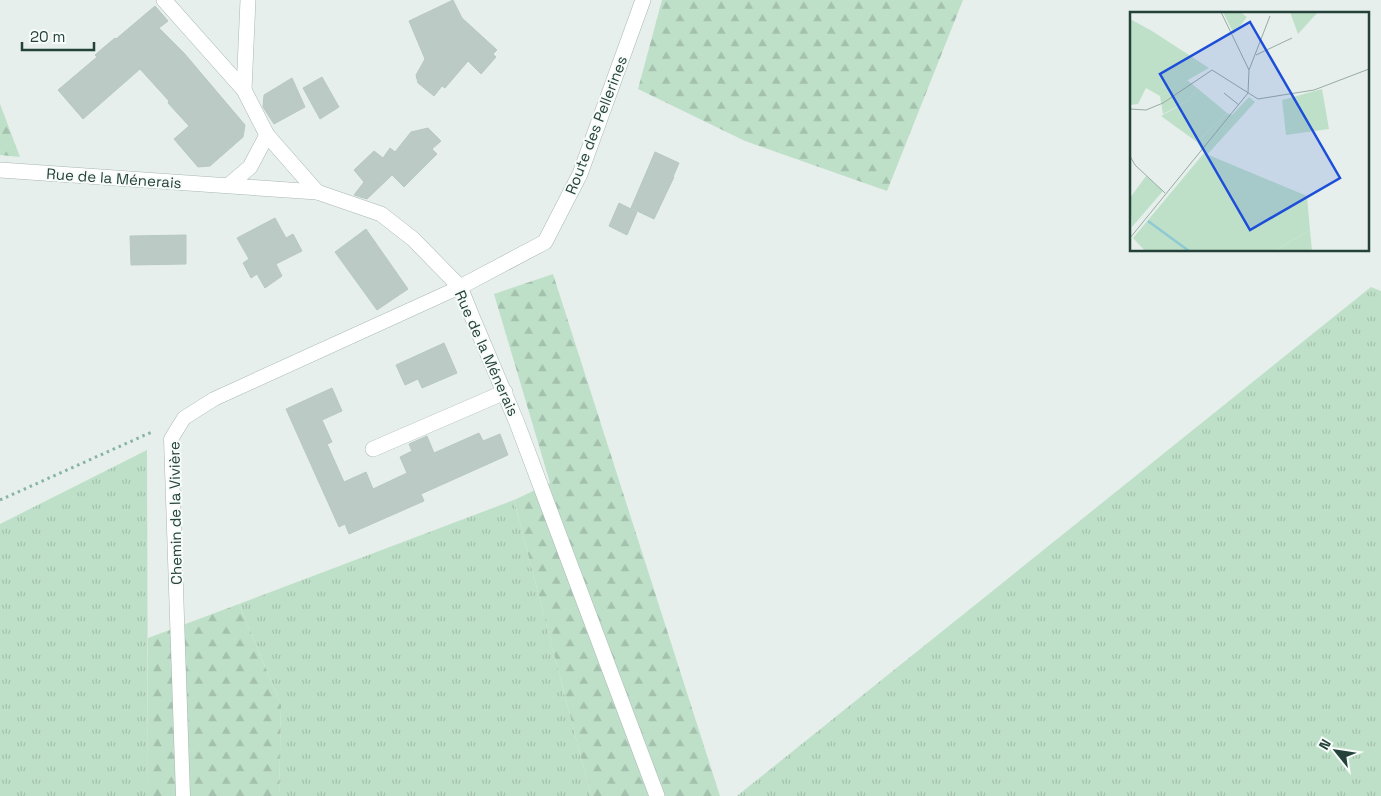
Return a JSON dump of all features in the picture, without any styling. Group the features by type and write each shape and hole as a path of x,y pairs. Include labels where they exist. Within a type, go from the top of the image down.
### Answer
{"street":[{"path":"164,0 244,90 267,135 317,192"},
{"path":"244,90 248,0"},
{"name":"Route des Pellerines","path":"460,287 545,242 580,174 644,0"},
{"path":"229,185 250,167 267,135"},
{"name":"Rue de la Ménerais","path":"0,170 317,192 381,214 413,239 460,287 505,392 657,796"},
{"path":"373,449 505,392"}],"lane":[{"name":"Chemin de la Vivière","path":"183,796 171,439 184,418 214,399 460,287"}],"path":[{"path":"0,500 184,418"}],"green space":[{"path":"662,0 963,0 887,191 745,141 638,89"},
{"path":"0,104 20,157 0,155"},
{"path":"553,274 720,796 591,796 514,500 550,483 494,294"},
{"path":"1371,287 1381,291 1381,796 737,796"},
{"path":"147,450 148,796 0,796 0,524"},
{"path":"514,500 591,796 279,796 281,705 239,604"},
{"path":"239,604 281,705 279,796 148,796 148,638"}],"building":[{"path":"453,0 462,18 497,50 493,54 496,57 481,74 468,61 445,88 442,86 434,96 418,83 416,75 425,59 409,21"},
{"path":"155,6 168,21 159,28 184,53 245,125 243,137 210,166 198,167 174,139 189,126 140,69 83,119 58,90 97,57 95,55 103,48"},
{"path":"322,77 339,107 320,119 303,88"},
{"path":"292,78 305,107 274,124 263,107 264,95"},
{"path":"428,128 441,141 432,149 437,154 404,187 392,175 367,199 354,195 364,182 354,170 374,151 383,158 390,148 395,152 411,132"},
{"path":"655,152 679,163 654,219 631,208"},
{"path":"619,203 637,212 627,235 609,226"},
{"path":"275,218 286,238 293,234 302,251 276,264 282,276 265,288 257,274 251,278 243,263 249,259 237,238"},
{"path":"366,229 408,289 377,310 335,252"},
{"path":"186,235 186,264 131,265 130,236"},
{"path":"444,343 457,373 422,388 418,379 405,385 396,365"},
{"path":"332,388 342,411 322,420 332,442 327,444 344,482 366,472 373,489 407,473 400,457 412,451 409,444 427,436 434,453 479,433 483,441 500,434 508,455 421,494 424,501 349,534 345,524 339,527 286,409"}]}
